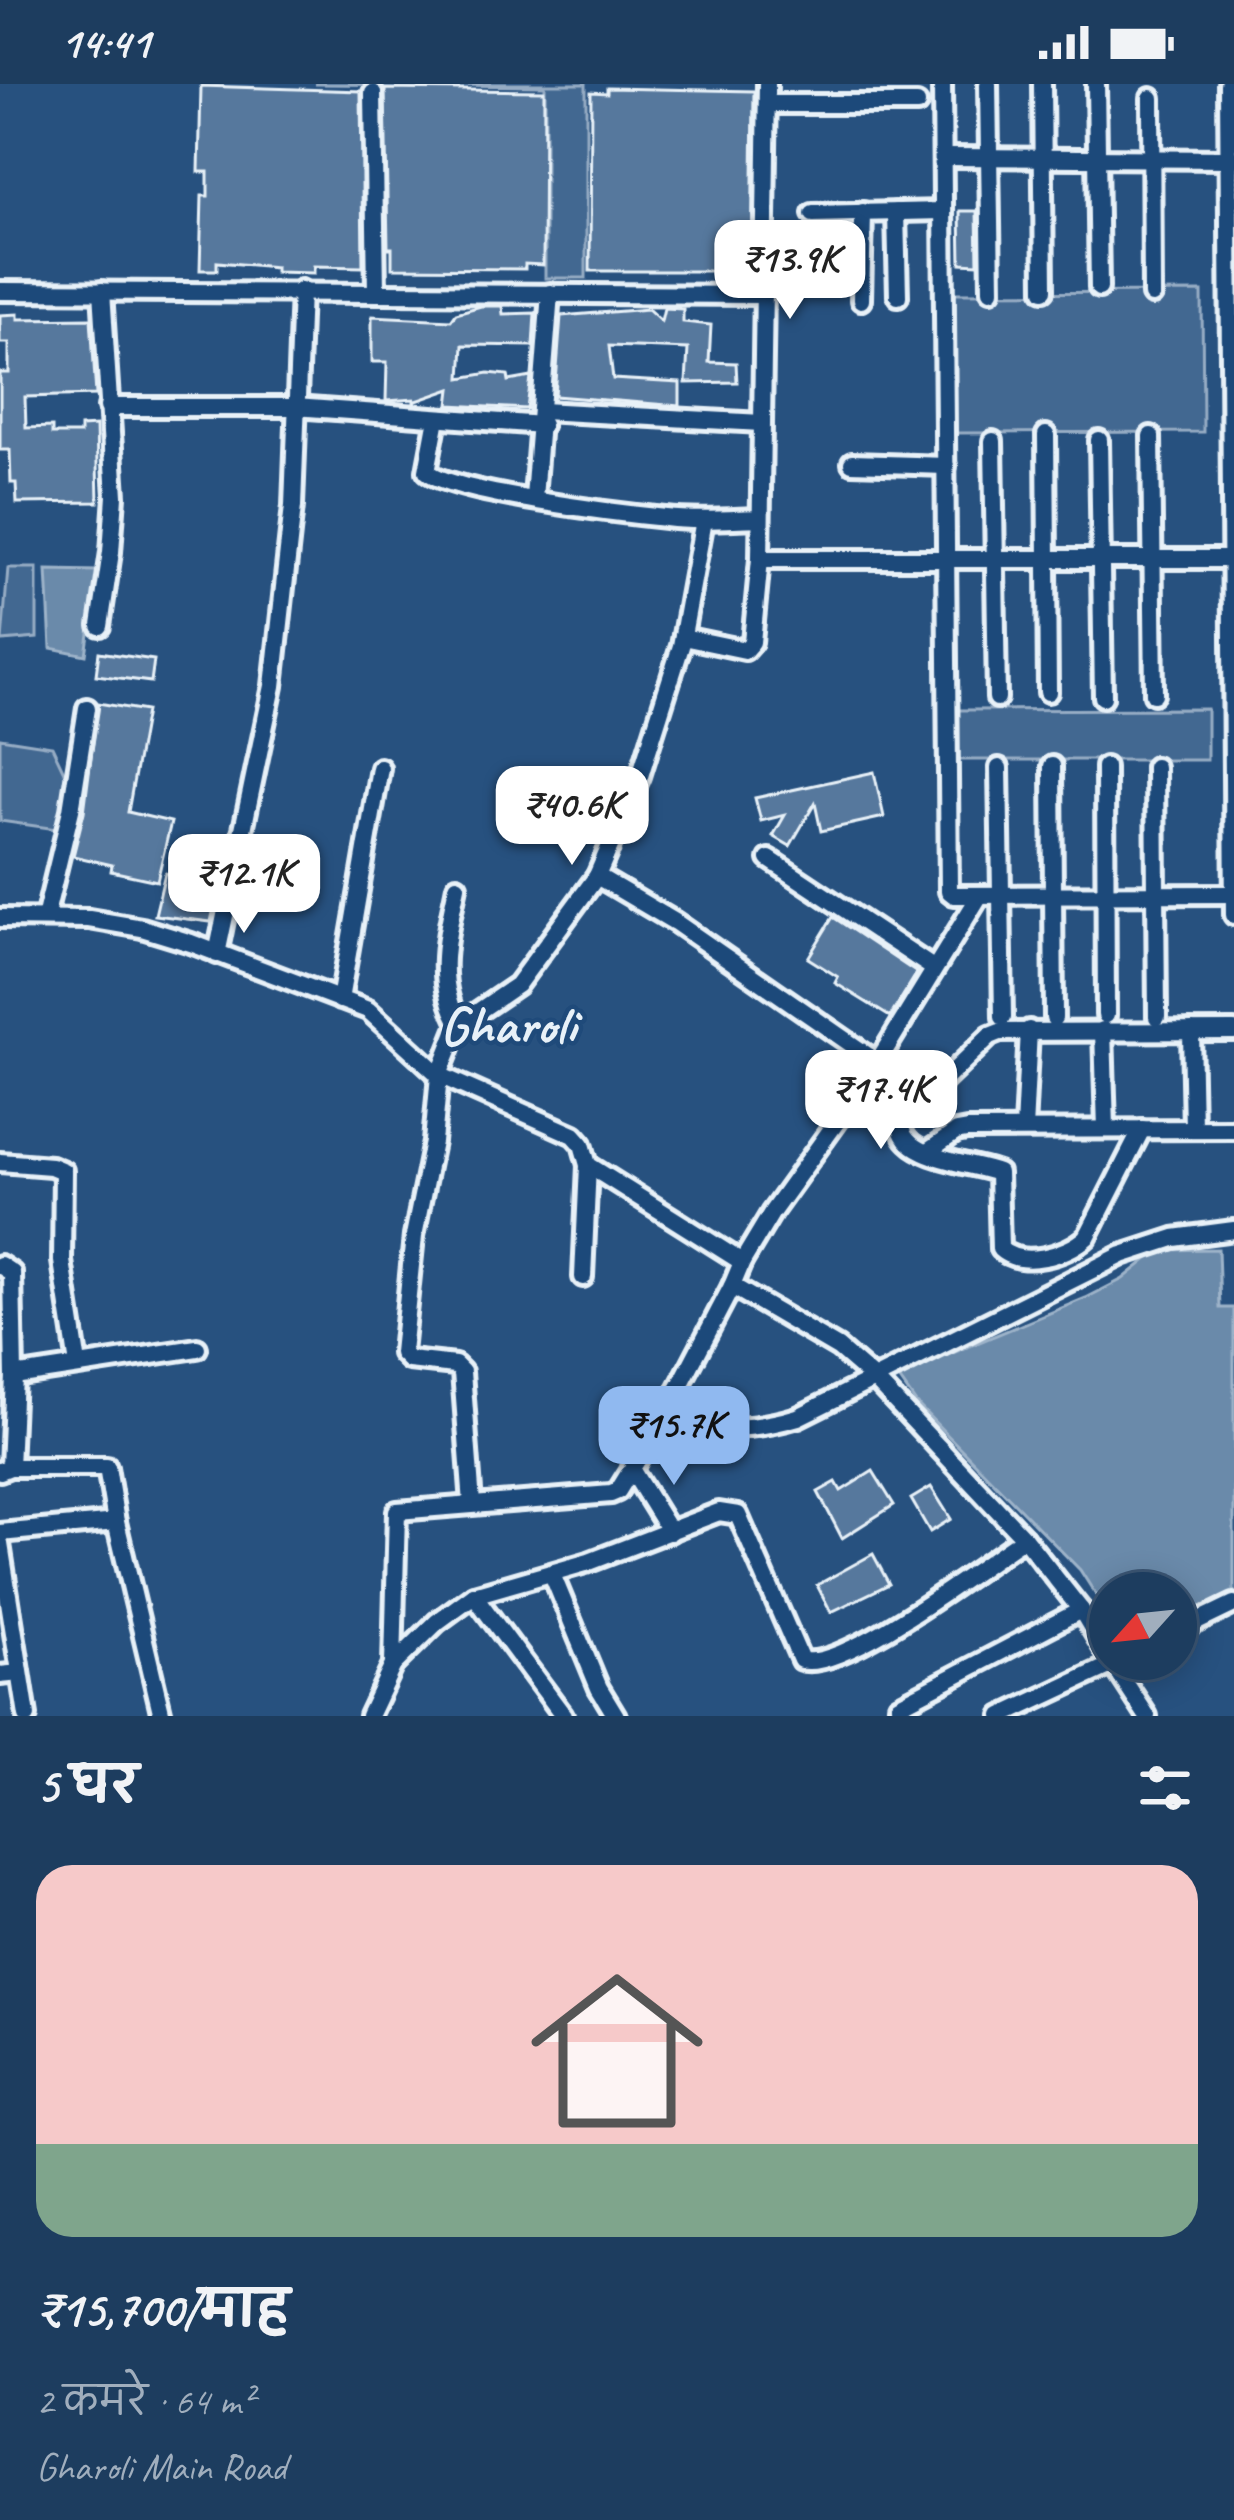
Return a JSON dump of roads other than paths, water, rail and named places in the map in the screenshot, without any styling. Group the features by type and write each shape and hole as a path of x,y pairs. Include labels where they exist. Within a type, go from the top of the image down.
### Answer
{"street":[{"path":"683,638 749,649 760,560 767,84"},
{"path":"942,84 949,891 954,895 1234,894"},
{"path":"988,84 992,290"},
{"path":"1042,84 1044,290"},
{"path":"1096,84 1099,288"},
{"path":"1228,84 1234,915"},
{"path":"373,93 376,292"},
{"path":"1150,98 1152,295"},
{"path":"767,104 917,104"},
{"path":"943,157 1231,159"},
{"path":"813,214 943,211"},
{"path":"861,300 863,212"},
{"path":"896,212 898,296"},
{"path":"217,954 273,686 293,506 301,290"},
{"path":"0,291 764,295"},
{"path":"100,626 115,496 102,291"},
{"path":"534,498 550,293"},
{"path":"108,407 295,407 437,418 762,424"},
{"path":"437,418 428,475 481,490 667,519 760,518"},
{"path":"1046,435 1048,692"},
{"path":"1151,436 1154,694"},
{"path":"1100,440 1103,697"},
{"path":"993,441 997,698"},
{"path":"853,463 946,466"},
{"path":"472,1504 462,1372 455,1365 409,1360 402,1353 414,1236 433,1142 440,1075 460,1024 517,985 597,876 640,776 683,638 704,520"},
{"path":"760,560 1233,560"},
{"path":"45,919 71,810 87,708"},
{"path":"1052,766 1054,1018"},
{"path":"1105,766 1106,1129"},
{"path":"1155,767 1157,1017"},
{"path":"340,1000 380,768"},
{"path":"999,768 1003,1017"},
{"path":"769,859 933,968"},
{"path":"597,876 675,922 877,1062"},
{"path":"457,886 443,982 448,1004 460,1024"},
{"path":"393,1665 397,1511 611,1494 633,1472 772,1212 877,1062 980,895"},
{"path":"0,918 89,920 142,928 368,1010 440,1075 574,1135 588,1165 583,1276"},
{"path":"1142,1129 1087,1237 1058,1254 1019,1258 1002,1252 998,1173 964,1167 927,1152 904,1139 901,1122 990,1036 1105,1023 1234,1031"},
{"path":"1024,1129 1029,1030"},
{"path":"1191,1031 1193,1129"},
{"path":"927,1152 962,1130 1234,1129"},
{"path":"0,1162 63,1171 62,1261 78,1365"},
{"path":"588,1165 742,1262"},
{"path":"662,1420 719,1429 773,1424 876,1381 1122,1255 1174,1238 1234,1230"},
{"path":"0,1265 12,1273 14,1376 5,1469 107,1466 160,1715"},
{"path":"732,1286 838,1348 876,1381 1024,1538 1089,1621"},
{"path":"14,1376 197,1348"},
{"path":"633,1472 670,1532"},
{"path":"369,1716 393,1665 474,1594 552,1574 719,1512 738,1515 801,1660 817,1664 883,1634 1024,1538"},
{"path":"0,1533 116,1522"},
{"path":"0,1544 27,1716"},
{"path":"552,1574 599,1688 616,1716"},
{"path":"474,1594 563,1715"},
{"path":"1197,1622 1234,1604"},
{"path":"900,1716 899,1705 1082,1610"},
{"path":"1002,1716 1089,1672"},
{"path":"0,1676 20,1673"},
{"path":"1125,1680 1144,1715"}],"district":[{"name":"Gharoli","path":"508,1024"}]}
